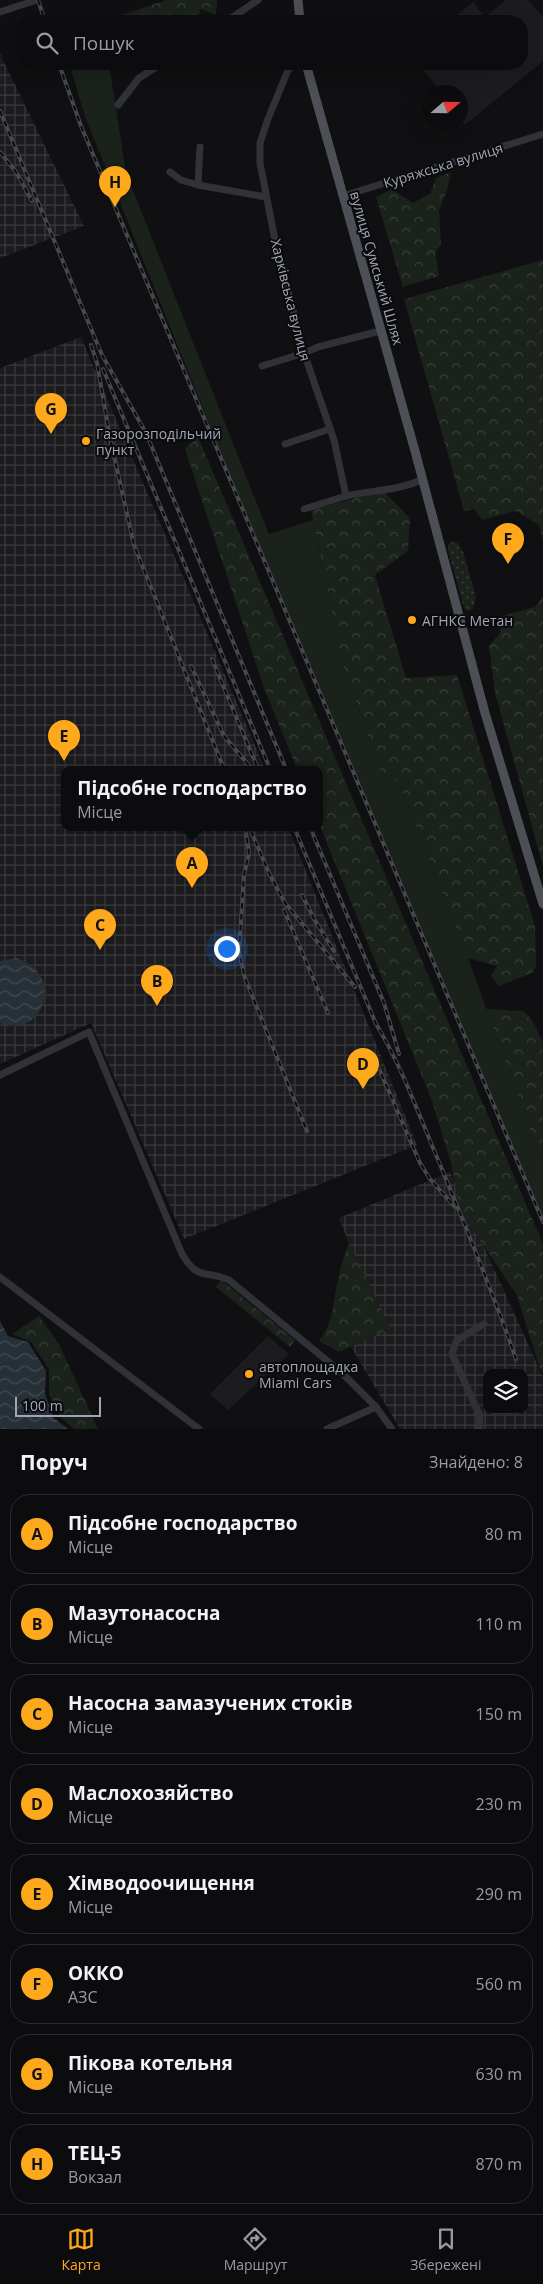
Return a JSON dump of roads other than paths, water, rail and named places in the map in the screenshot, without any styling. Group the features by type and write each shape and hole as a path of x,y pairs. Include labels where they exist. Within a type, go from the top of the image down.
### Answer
{"main road":[{"path":"298,0 299,15"},
{"name":"вулиця Сумський Шлях","path":"308,70 423,479 491,732 543,904"}],"street":[{"path":"236,15 258,0"},
{"path":"0,12 34,1"},
{"path":"118,105 139,78 152,70"},
{"name":"Харківська вулиця","path":"288,70 260,143 260,163 266,198 304,353 330,429 346,496"},
{"name":"Куряжська вулиця","path":"343,196 543,134"},
{"path":"198,185 200,147"},
{"path":"170,172 182,180 198,185 266,198"},
{"path":"262,366 318,347 380,331"},
{"path":"285,444 330,429"},
{"path":"304,509 366,491 410,486 423,479"},
{"path":"0,1075 89,1032 182,1254 191,1269 205,1275 218,1275 228,1280 342,1373 376,1407 392,1429"},
{"path":"0,1277 199,1429"},
{"path":"479,1429 480,1416 452,1354 457,1340 484,1324"},
{"path":"327,1429 376,1407"}],"water":[{"path":"16,958 32,966 41,977 45,990 43,1003 37,1015 27,1023 15,1026 0,1023 0,961"},
{"path":"0,1321 8,1336 28,1342 46,1371 45,1394 54,1418 68,1429 0,1429"}],"railway":[{"path":"38,0 43,15"},
{"path":"61,70 81,126 543,1222"},
{"path":"0,111 102,355 146,433 285,766"},
{"path":"0,152 16,172 32,201"},
{"path":"91,345 97,363 110,438 134,545 223,766"},
{"path":"103,369 269,766"},
{"path":"212,659 257,766"},
{"path":"191,666 224,736 249,766"},
{"path":"246,831 249,853 244,875 239,952 245,978 307,1131"},
{"path":"251,831 269,873 285,903 355,987"},
{"path":"296,831 376,1024 393,1055 415,1105 478,1256 516,1359"},
{"path":"312,831 384,1003 399,1054"},
{"path":"302,895 334,951"},
{"path":"284,910 328,1013"},
{"path":"377,1064 420,1163 430,1179 455,1207"}],"place":[{"name":"ТЕЦ-5","path":"115,207"},
{"name":"Пікова котельня","path":"51,434"},
{"name":"Газорозподільчий пункт","path":"86,441"},
{"name":"ОККО","path":"508,564"},
{"name":"АГНКС Метан","path":"412,620"},
{"name":"Хімводоочищення","path":"64,761"},
{"name":"Підсобне господарство","path":"192,888"},
{"name":"Насосна замазучених стоків","path":"100,950"},
{"name":"Мазутонасосна","path":"157,1006"},
{"name":"Маслохозяйство","path":"363,1089"},
{"name":"автоплощадка Miami Cars","path":"249,1374"}]}
